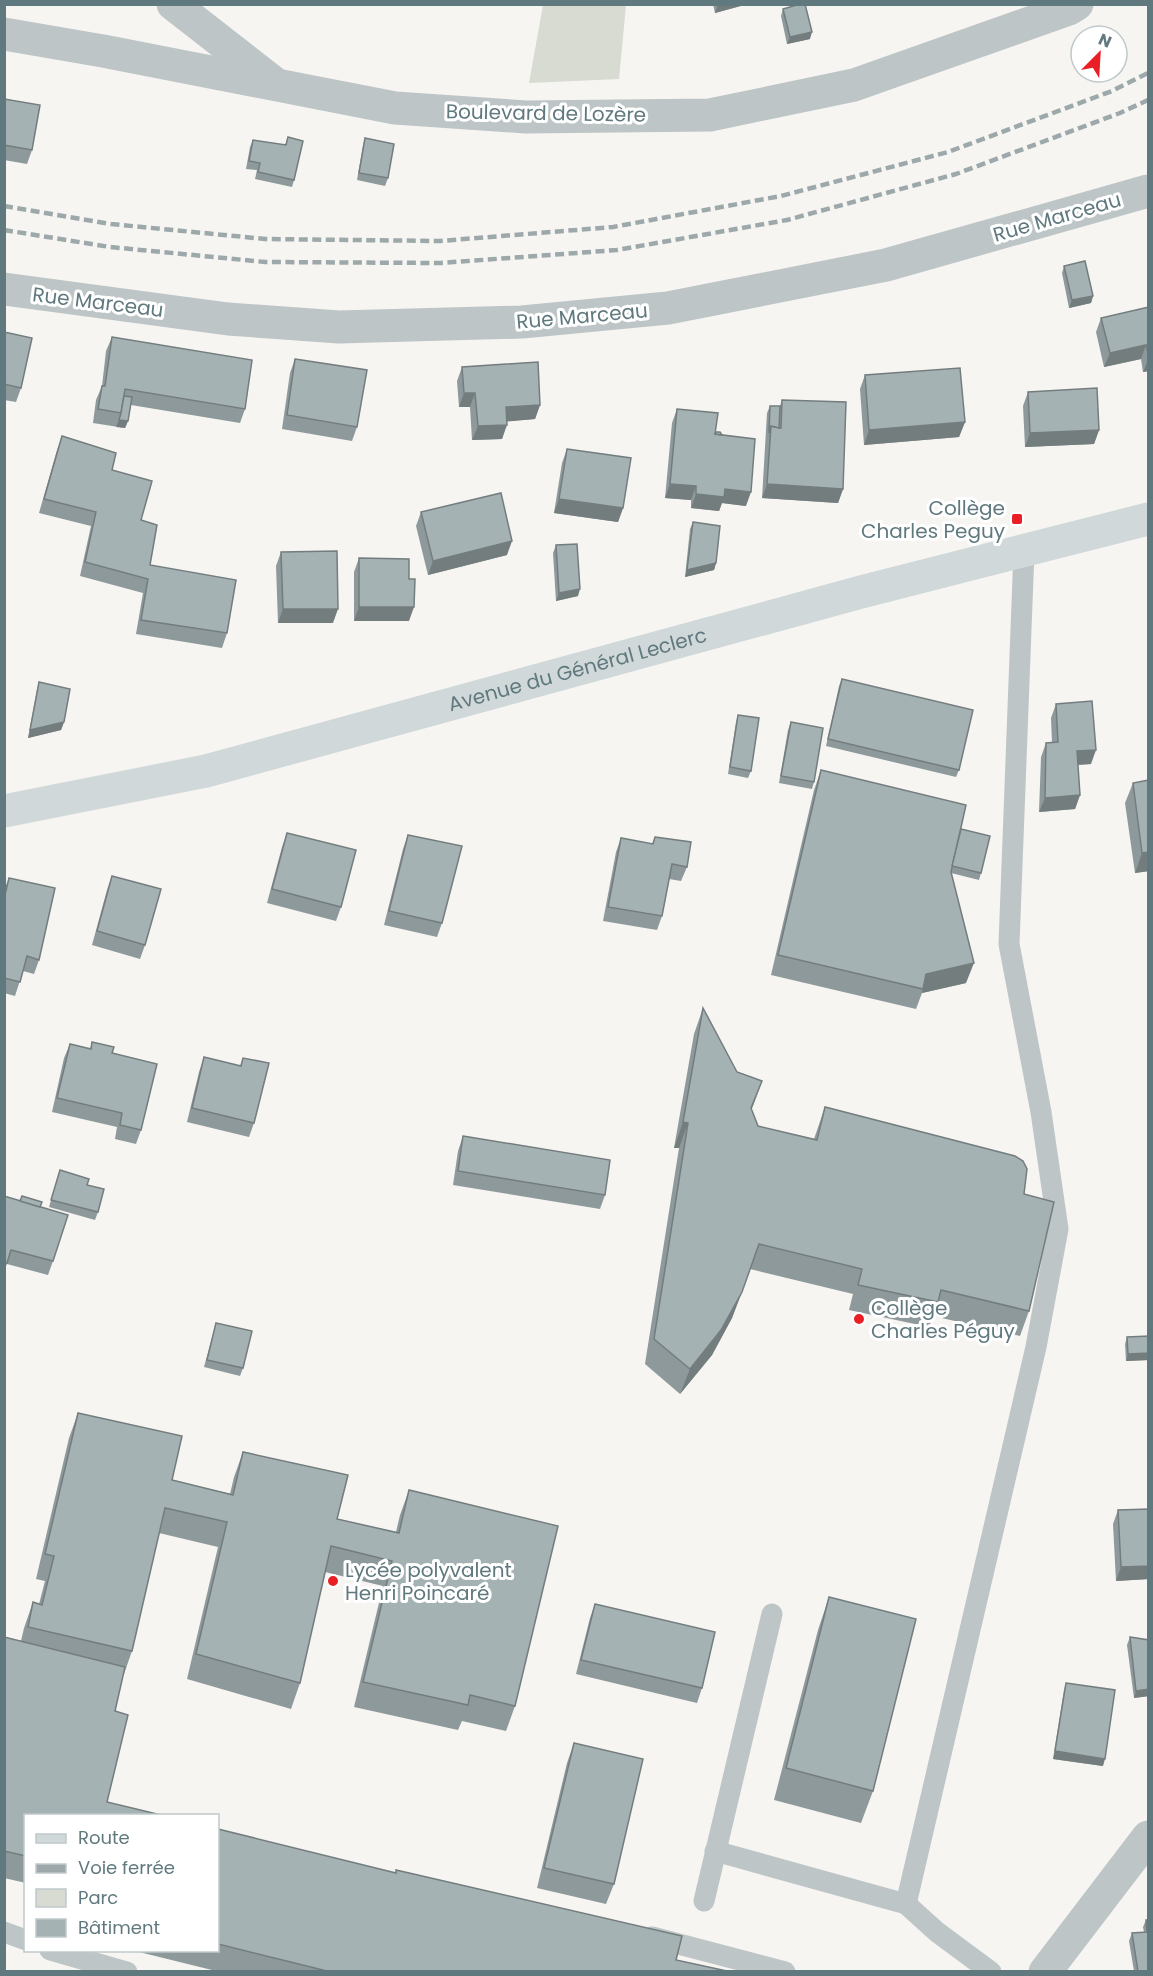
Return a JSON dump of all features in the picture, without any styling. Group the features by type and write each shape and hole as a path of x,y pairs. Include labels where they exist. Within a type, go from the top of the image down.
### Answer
{"main road":[{"name":"Avenue du Général Leclerc","path":"4,811 206,771 846,596 1149,519"}],"street":[{"path":"173,4 277,85"},
{"name":"Boulevard de Lozère","path":"4,34 407,109 526,117 710,115 854,85 1059,13 1077,4"},
{"name":"Rue Marceau","path":"4,289 228,319 339,327 522,322 668,308 886,265 1149,192"},
{"path":"1045,1971 1149,1837"}],"lane":[{"path":"906,1904 1036,1347 1058,1229 1041,1112 1009,944 1024,550"},
{"path":"704,1901 772,1614"},
{"path":"715,1851 906,1904 937,1932 991,1971"},
{"path":"4,1932 24,1939"},
{"path":"635,1933 785,1971"},
{"path":"57,1952 127,1971"}],"green space":[{"path":"543,5 626,5 619,79 529,83"}],"building":[{"path":"805,4 812,32 790,37 783,9"},
{"path":"4,99 40,105 32,150 4,145"},
{"path":"288,137 303,141 294,180 258,172 260,163 249,161 253,140 286,145"},
{"path":"365,138 394,144 388,178 359,173"},
{"path":"1085,261 1093,296 1072,300 1064,266"},
{"path":"1149,307 1149,357 1146,345 1110,353 1101,318"},
{"path":"4,332 32,338 21,388 4,384"},
{"path":"112,337 252,360 245,409 125,389 121,413 98,409 102,386 105,386"},
{"path":"295,359 367,370 357,427 287,415"},
{"path":"538,362 540,405 506,407 507,425 478,426 475,393 464,393 462,367"},
{"path":"960,368 965,422 869,430 865,375"},
{"path":"1097,388 1099,430 1030,433 1028,392"},
{"path":"124,396 132,397 128,421 119,420"},
{"path":"782,400 846,402 843,489 767,484 771,426 781,428"},
{"path":"770,406 780,406 779,428 771,426 769,433"},
{"path":"677,409 718,413 715,434 755,439 751,492 725,489 724,497 696,494 696,486 670,484"},
{"path":"62,436 116,453 112,470 152,481 141,520 157,525 150,565 236,580 227,633 141,620 148,579 85,562 96,512 44,499"},
{"path":"567,449 631,458 623,508 559,499"},
{"path":"501,493 512,541 433,561 421,512"},
{"path":"693,522 720,526 716,563 687,570"},
{"path":"577,544 580,589 559,593 556,545"},
{"path":"337,551 338,609 283,609 281,552"},
{"path":"359,558 409,559 409,579 415,579 414,607 359,607"},
{"path":"842,679 973,710 959,770 828,739"},
{"path":"39,682 70,689 64,722 30,730"},
{"path":"1092,701 1096,750 1077,751 1080,795 1045,798 1046,743 1058,742 1056,704"},
{"path":"738,715 759,718 751,771 730,767"},
{"path":"791,722 823,728 814,782 781,776"},
{"path":"821,770 966,805 951,872 974,963 926,974 923,989 778,955"},
{"path":"1149,780 1149,852 1142,853 1133,783"},
{"path":"961,829 990,836 981,873 952,866"},
{"path":"287,833 356,850 341,907 272,889"},
{"path":"408,835 462,846 442,923 389,911"},
{"path":"655,837 691,842 687,867 672,864 662,916 608,907 621,838 653,844"},
{"path":"112,876 161,889 145,945 97,931"},
{"path":"9,878 55,888 39,960 27,956 20,982 4,978 4,899"},
{"path":"703,1008 737,1072 762,1081 751,1108 758,1126 817,1140 825,1107 1015,1156 1023,1161 1027,1169 1024,1194 1054,1202 1029,1311 941,1290 938,1302 858,1285 862,1269 759,1244 742,1292 721,1330 690,1369 654,1339 688,1123 683,1122"},
{"path":"92,1042 114,1047 112,1053 157,1064 141,1130 120,1125 122,1113 57,1098 70,1044 91,1049"},
{"path":"204,1057 241,1066 243,1058 269,1063 254,1123 192,1108"},
{"path":"463,1136 610,1160 605,1195 458,1171"},
{"path":"60,1170 89,1179 87,1185 104,1189 98,1212 51,1200"},
{"path":"4,1196 68,1215 53,1261 11,1250 7,1263 4,1263"},
{"path":"22,1196 42,1202 40,1207 20,1201"},
{"path":"216,1323 252,1331 243,1368 207,1360"},
{"path":"1149,1336 1149,1353 1128,1354 1127,1337"},
{"path":"78,1413 182,1436 172,1480 233,1495 243,1452 348,1475 337,1519 399,1533 409,1490 558,1526 515,1706 470,1695 468,1705 363,1682 392,1561 331,1546 300,1683 196,1654 227,1522 165,1508 132,1651 28,1627 33,1602 42,1605 54,1556 45,1554"},
{"path":"1149,1509 1149,1566 1121,1567 1118,1510"},
{"path":"829,1597 916,1619 873,1791 786,1768"},
{"path":"595,1604 715,1632 702,1688 581,1660"},
{"path":"4,1637 125,1667 115,1711 128,1715 107,1802 157,1814 24,1814 24,1856 4,1851"},
{"path":"1130,1637 1149,1640 1149,1689 1136,1691"},
{"path":"1066,1683 1115,1690 1105,1759 1055,1751"},
{"path":"574,1743 643,1759 614,1884 544,1868"},
{"path":"219,1829 396,1873 396,1870 682,1936 676,1960 727,1971 327,1971 219,1944"},
{"path":"1146,1920 1149,1920 1149,1971 1138,1971 1132,1933 1147,1932"}],"railway":[{"path":"4,206 111,224 265,239 440,241 613,227 781,196 948,152 1112,91 1148,73"},
{"path":"4,230 110,247 265,262 441,263 617,250 787,220 956,174 1120,113 1148,100"}],"place":[{"name":"Collège Charles Peguy","path":"1017,519"},
{"name":"Collège Charles Péguy","path":"859,1319"},
{"name":"Lycée polyvalent Henri Poincaré","path":"333,1581"}]}
